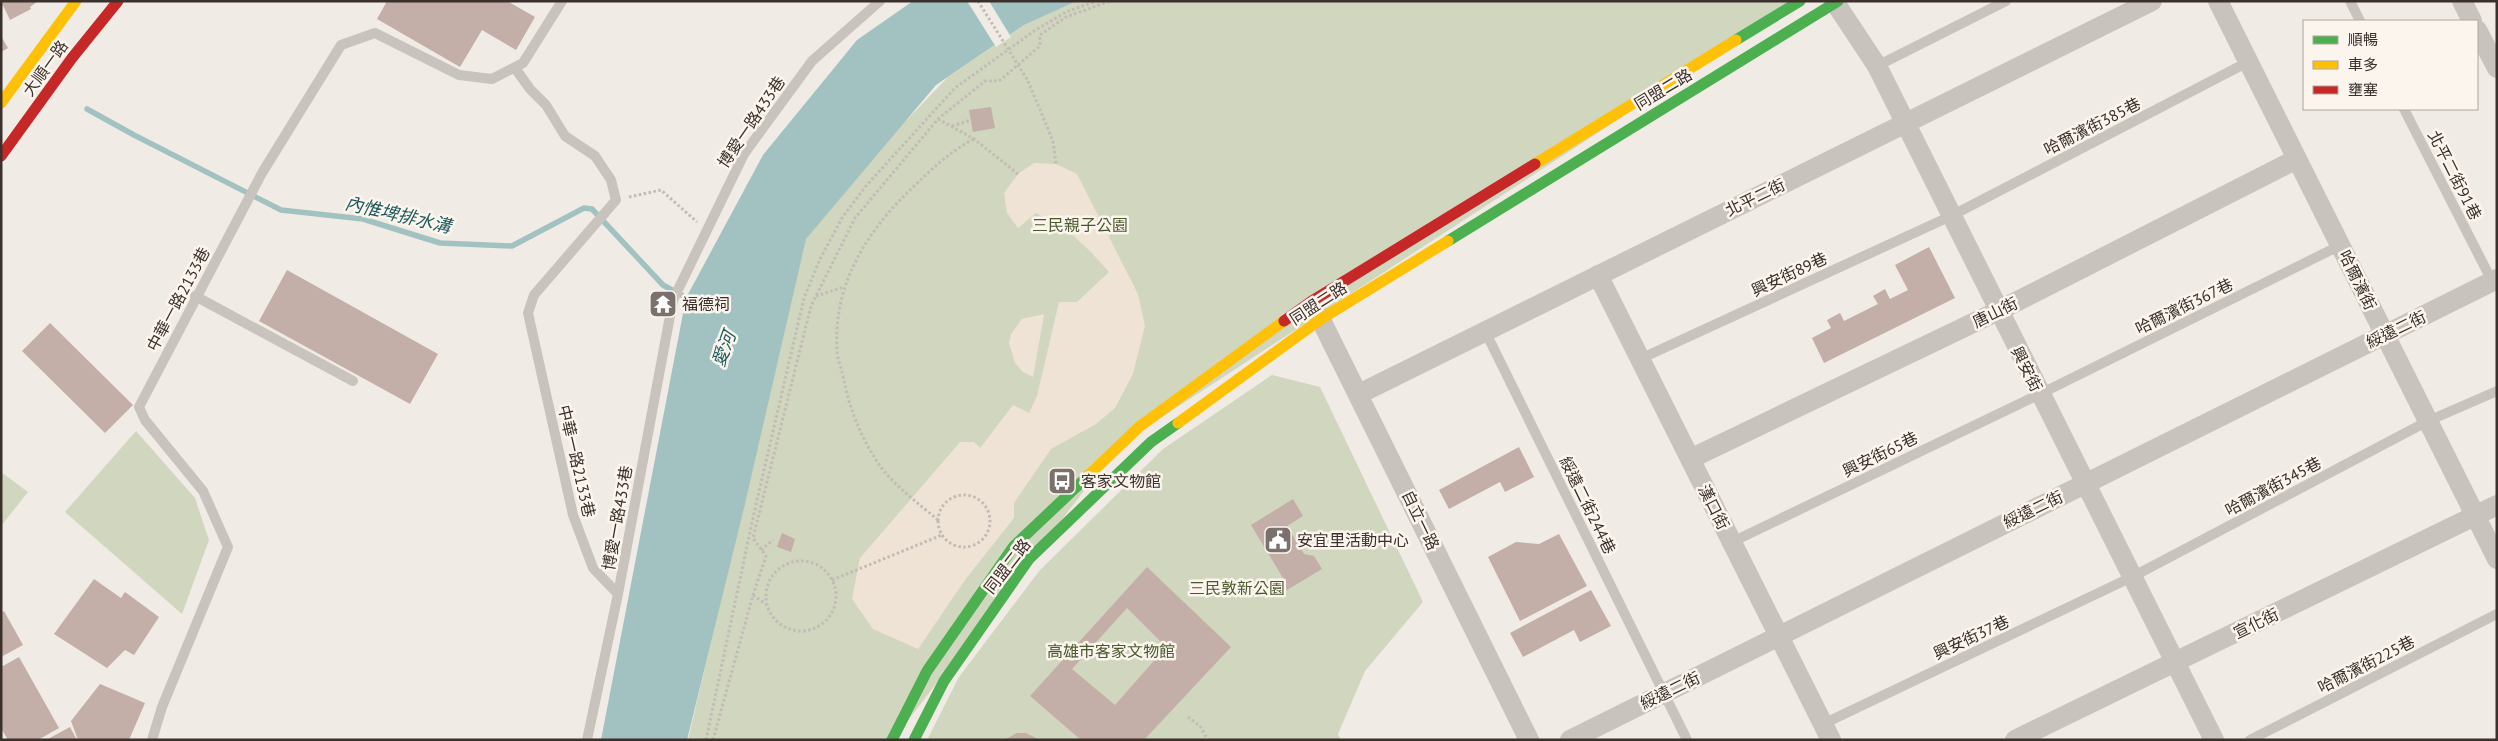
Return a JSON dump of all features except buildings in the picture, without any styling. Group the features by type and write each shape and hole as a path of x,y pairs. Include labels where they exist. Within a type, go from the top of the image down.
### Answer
{"street":[{"name":"大順一路","path":"1,103 76,1"},
{"name":"大順一路","path":"1,156 89,14 118,1"},
{"name":"同盟二路","path":"892,740 928,671 1014,546 1139,427 1312,301 1800,1"},
{"name":"北平二街","path":"1359,394 2152,1"},
{"name":"哈爾濱街","path":"2218,1 2497,559"},
{"path":"2462,1 2472,20"},
{"name":"同盟二路","path":"914,740 944,681 1029,559 1151,442 1321,319 1836,2"},
{"name":"興安街","path":"1836,2 1877,66 2214,740"},
{"path":"2478,32 2496,64"},
{"name":"唐山街","path":"1690,459 1998,311 2297,159"},
{"name":"漢口街","path":"1598,275 1827,732"},
{"name":"綏遠二街","path":"1570,740 2495,280"},
{"name":"自立一路","path":"1312,301 1529,740"},
{"name":"宣化街","path":"2016,740 2497,505"}],"lane":[{"name":"中華一路2133巷","path":"152,740 162,707 228,548 203,491 145,420 139,407 195,296 246,202 341,45 375,33 459,75 492,79 524,63 562,1"},
{"name":"博愛一路433巷","path":"587,740 618,594 673,300 705,230 744,154 812,61 880,1"},
{"path":"1877,66 2006,1"},
{"path":"2350,1 2360,20"},
{"name":"哈爾濱街385巷","path":"1951,216 2248,62"},
{"path":"515,68 530,89 546,106 565,136 595,156 611,180 616,200"},
{"name":"北平二街91巷","path":"2405,110 2495,280"},
{"name":"中華一路2133巷","path":"616,200 595,228 534,295 528,313 573,515 593,568 618,594"},
{"name":"興安街89巷","path":"1640,359 1951,216"},
{"name":"哈爾濱街367巷","path":"2040,394 2341,245"},
{"path":"195,296 353,381"},
{"name":"綏遠二街244巷","path":"1485,331 1687,740"},
{"name":"哈爾濱街345巷","path":"2132,577 2428,421 2497,391"},
{"name":"興安街65巷","path":"1732,542 2040,394"},
{"path":"1014,546 1029,559"},
{"name":"興安街37巷","path":"1827,732 2132,577"},
{"name":"哈爾濱街225巷","path":"2250,740 2497,614"}],"path":[{"path":"978,1 1028,81 1054,141 1056,164"},
{"path":"706,740 754,513 801,308 820,259 842,218 865,187 955,88 1034,31 1066,12 1096,1"},
{"path":"713,740 752,595 766,556 753,538 812,306 855,218 938,119 985,81 999,81 1040,46 1040,35 1066,17 1110,1"},
{"path":"938,119 974,139 1018,174"},
{"path":"951,127 971,120"},
{"path":"938,520 944,505 958,496 966,496 980,501 989,515 988,530 978,543 962,547 955,545 942,535 938,520 906,492 879,464 857,425 846,391 837,351 837,319 844,287 856,257 889,211 956,148 974,139"},
{"path":"616,200 662,190 705,230"},
{"path":"816,296 844,287"},
{"path":"832,580 942,535"},
{"path":"761,550 773,540"},
{"path":"794,562 816,564 828,573 832,580 836,596 835,605 831,614 821,625 812,630 798,631 786,628 774,620 767,605 767,586 779,568 794,562"},
{"path":"752,595 767,605"},
{"path":"1188,718 1200,726 1208,740"}],"green space":[{"name":"三民親子公園","path":"1077,1 1800,1 1119,445 893,740 688,740 805,239 899,128 948,77 1024,25"},
{"name":"三民敦新公園","path":"1272,375 1320,387 1423,602 1365,671 1338,734 1341,740 927,740 959,677 1040,570 1163,449"},
{"path":"136,431 195,498 209,540 182,614 65,512"},
{"path":"1,472 28,492 1,526"}],"shaded area":[{"path":"1034,163 1056,164 1077,174 1138,294 1145,326 1133,374 1115,408 1096,424 1051,449 1014,503 1014,518 965,580 918,649 873,629 852,599 860,558 960,442 974,442 980,448 1013,405 1029,413 1037,396 1059,302 1077,302 1109,272 1067,230 1036,213 1018,228 1007,213 1004,193 1018,174"},
{"path":"1044,314 1033,377 1023,372 1015,363 1009,343 1011,334 1022,319"}],"water":[{"name":"愛河","path":"913,1 1077,1 1024,25 936,85 806,239 744,508 687,740 601,740 686,298 763,155 857,40"}],"pier":[{"path":"967,1 989,1 1011,37 996,47"}],"waterway":[{"name":"內惟埤排水溝","path":"87,109 281,210 363,219 440,243 512,246 584,208 592,209 663,285 692,301"}],"traffic: fast":[{"path":"1736,40 1800,1"},
{"path":"1448,241 1838,1"},
{"path":"914,740 944,681 1029,559 1151,442 1178,423"},
{"path":"892,740 927,671 1014,546 1089,475"}],"traffic: slow":[{"path":"1,103 76,1"},
{"path":"1535,164 1736,40"},
{"path":"1178,423 1321,319 1448,241"},
{"path":"1089,475 1139,427 1284,321"}],"traffic: jam":[{"path":"1,156 72,58 118,1"},
{"path":"1284,321 1312,301 1535,164"}],"place":[{"name":"福德祠","path":"663,304"},
{"name":"客家文物館","path":"1062,481"},
{"name":"安宜里活動中心","path":"1278,540"}],"park label":[{"name":"高雄市客家文物館","path":"1111,651"}]}
